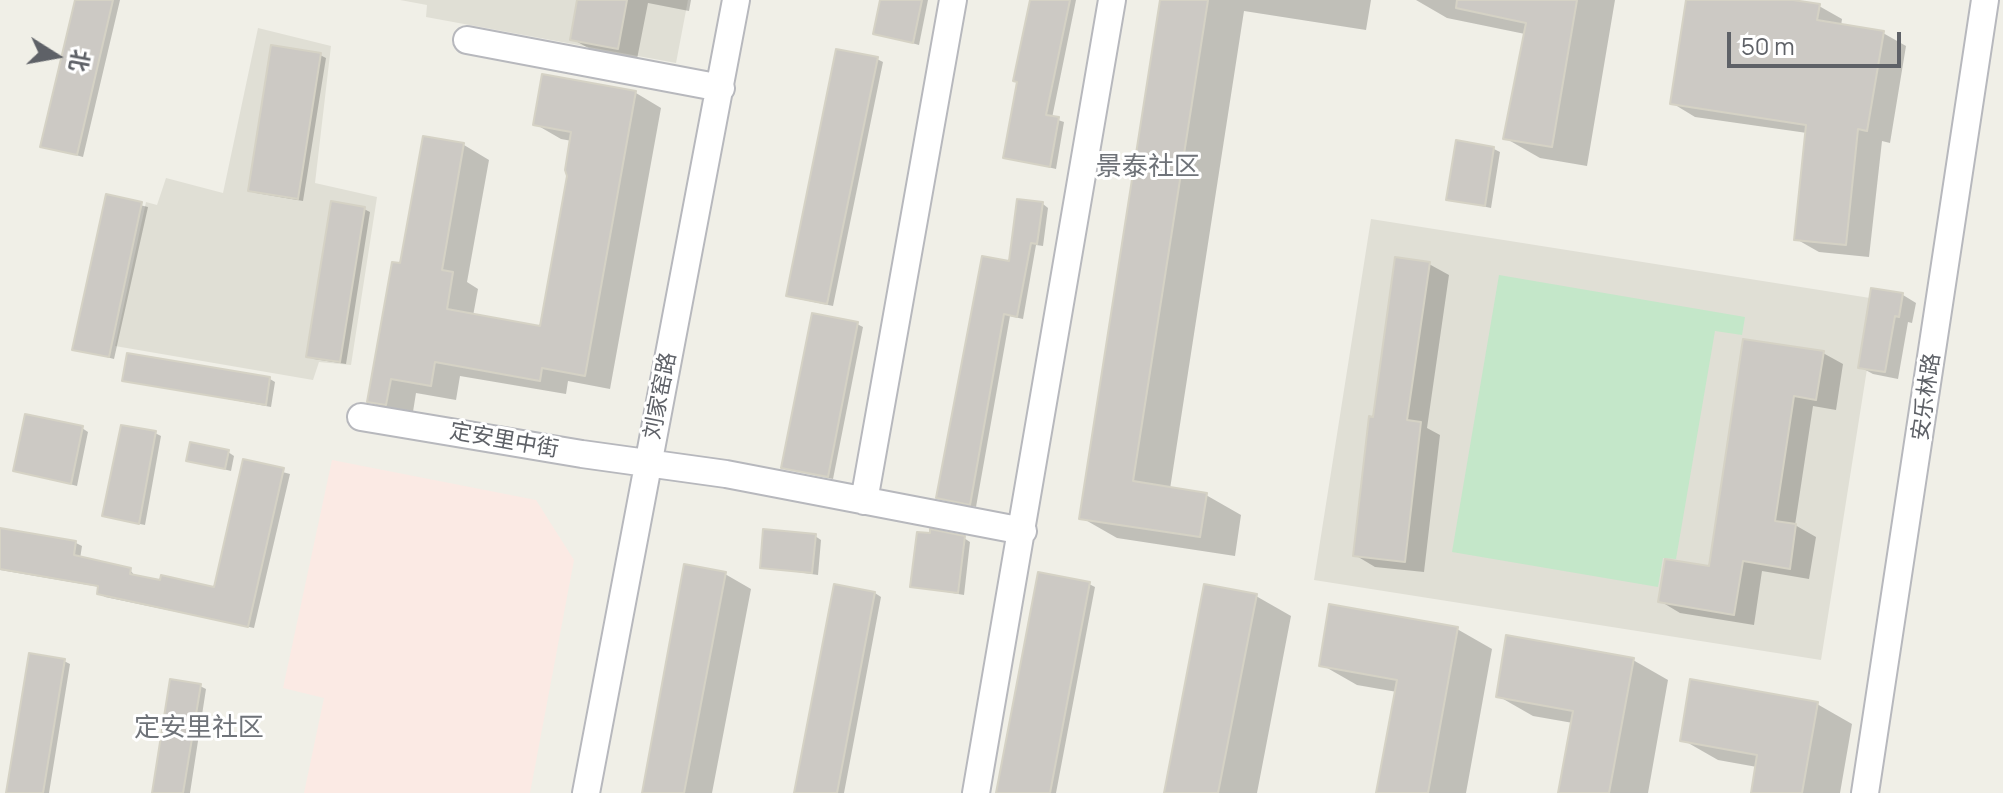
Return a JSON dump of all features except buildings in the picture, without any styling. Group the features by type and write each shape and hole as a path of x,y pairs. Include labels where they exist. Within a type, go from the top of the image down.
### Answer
{"street":[{"name":"刘家窑路","path":"586,793 736,0"},
{"path":"864,501 953,0"},
{"path":"976,793 1112,0"},
{"name":"安乐林路","path":"1865,793 1985,0"},
{"path":"467,40 721,88"},
{"name":"定安里中街","path":"361,417 648,462 1023,531"}],"shaded area":[{"path":"400,0 688,0 676,63 426,17 427,5"},
{"path":"258,28 331,46 315,183 377,197 351,365 319,362 313,380 115,346 146,202 157,205 166,178 223,193"},
{"path":"1371,219 1870,298 1858,367 1867,369 1821,660 1314,580"},
{"path":"332,460 536,500 574,560 530,793 304,793 324,698 283,688"}],"green space":[{"path":"1499,275 1745,317 1742,335 1715,331 1676,559 1663,558 1658,587 1452,552"}],"district":[{"name":"景泰社区","path":"1148,168"},
{"name":"定安里社区","path":"199,729"}]}
